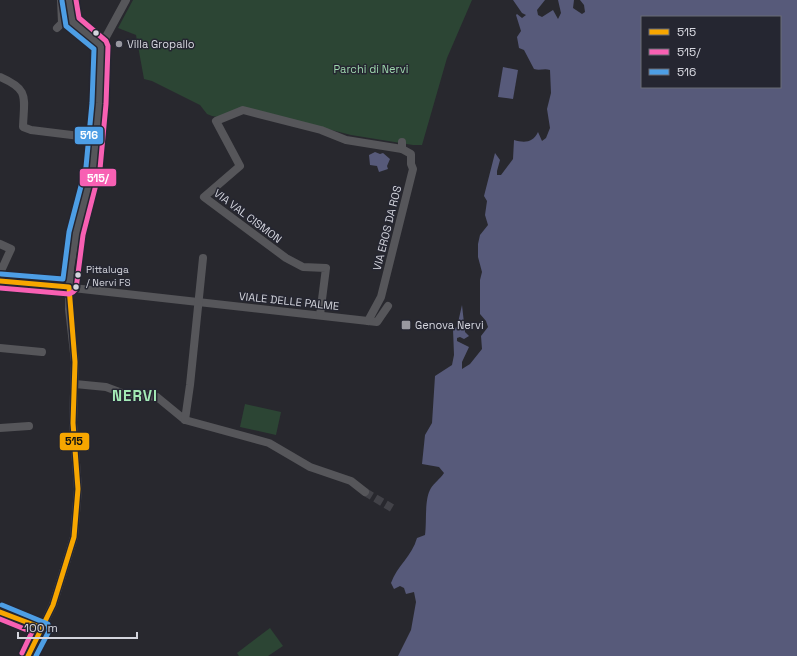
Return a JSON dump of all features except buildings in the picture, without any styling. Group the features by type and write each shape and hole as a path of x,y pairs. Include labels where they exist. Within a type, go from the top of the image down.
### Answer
{"street":[{"path":"57,28 62,23 61,0"},
{"path":"69,0 72,22 101,46"},
{"path":"28,656 53,605 74,537 78,489 73,423 75,362 66,287 76,234 93,168 99,103 101,46 126,0"},
{"path":"0,77 15,83 24,94 24,127 30,130 96,138"},
{"name":"VIA EROS DA ROS","path":"216,121 243,110 321,130 346,140 402,145 411,154 411,164 413,169 380,297 368,321"},
{"name":"VIA VAL CISMON","path":"216,121 240,166 204,197 290,260 303,267 326,268 320,316"},
{"path":"0,244 11,249 0,272"},
{"path":"185,420 203,258"},
{"name":"VIALE DELLE PALME","path":"4,282 66,287 90,291 377,322 388,306"},
{"path":"0,348 42,352"},
{"path":"75,384 106,387 122,393 157,397 185,420 269,442 310,468 351,481 365,492"},
{"path":"0,428 29,426"},
{"path":"0,612 42,628"}],"green space":[{"name":"Parchi di Nervi","path":"133,0 472,0 447,58 422,145 413,145 351,135 246,108 223,118 207,114 200,105 152,81 144,79 136,35 118,28"},
{"path":"245,404 281,412 276,435 240,427"},
{"path":"270,628 283,646 268,656 239,656 237,653"}],"water":[{"path":"513,0 545,0 537,10 538,15 542,17 553,10 558,19 561,13 558,0 574,0 573,8 582,14 585,12 584,5 580,0 797,0 797,656 398,656 411,630 416,602 414,592 406,594 404,588 400,586 394,589 391,583 397,571 412,550 417,538 425,535 427,498 432,486 444,473 439,467 422,464 425,435 432,423 435,376 452,365 454,355 453,329 457,327 462,305 465,332 469,336 464,339 460,337 457,338 457,341 469,347 462,362 462,369 470,364 482,349 481,336 488,327 486,321 480,314 480,280 482,272 478,257 478,244 480,235 488,225 485,215 487,201 484,196 495,153 500,160 497,175 501,175 513,159 514,140 521,142 531,140 538,132 542,141 546,138 550,128 547,109 551,93 550,70 534,69 524,50 519,48 517,37 521,31 516,15 517,14 522,18 526,15 522,13"},
{"path":"503,67 518,70 513,99 498,97"},
{"path":"375,152 380,154 383,153 390,159 387,166 388,169 379,172 377,166 370,165 369,155"}],"tunnel":[{"path":"365,492 392,508"}],"transit line":[{"name":"515/","path":"0,288 69,294 76,289 83,235 100,169 106,104 108,46 106,41 79,18 76,0"},
{"name":"516","path":"1,274 63,279 69,232 86,167 92,103 94,49 66,26 62,1"},
{"name":"515","path":"0,281 69,287 75,362 73,423 78,489 74,537 53,605 28,656"},
{"name":"516","path":"2,605 48,624 49,631 36,656"},
{"name":"515","path":"0,612 42,628"},
{"name":"515/","path":"0,619 32,632 22,653"}],"place":[{"name":"Villa Gropallo","path":"119,44"},
{"name":"Pittaluga / Nervi FS","path":"78,275"},
{"name":"Genova Nervi","path":"406,325"}],"district":[{"name":"NERVI","path":"135,395"}]}
